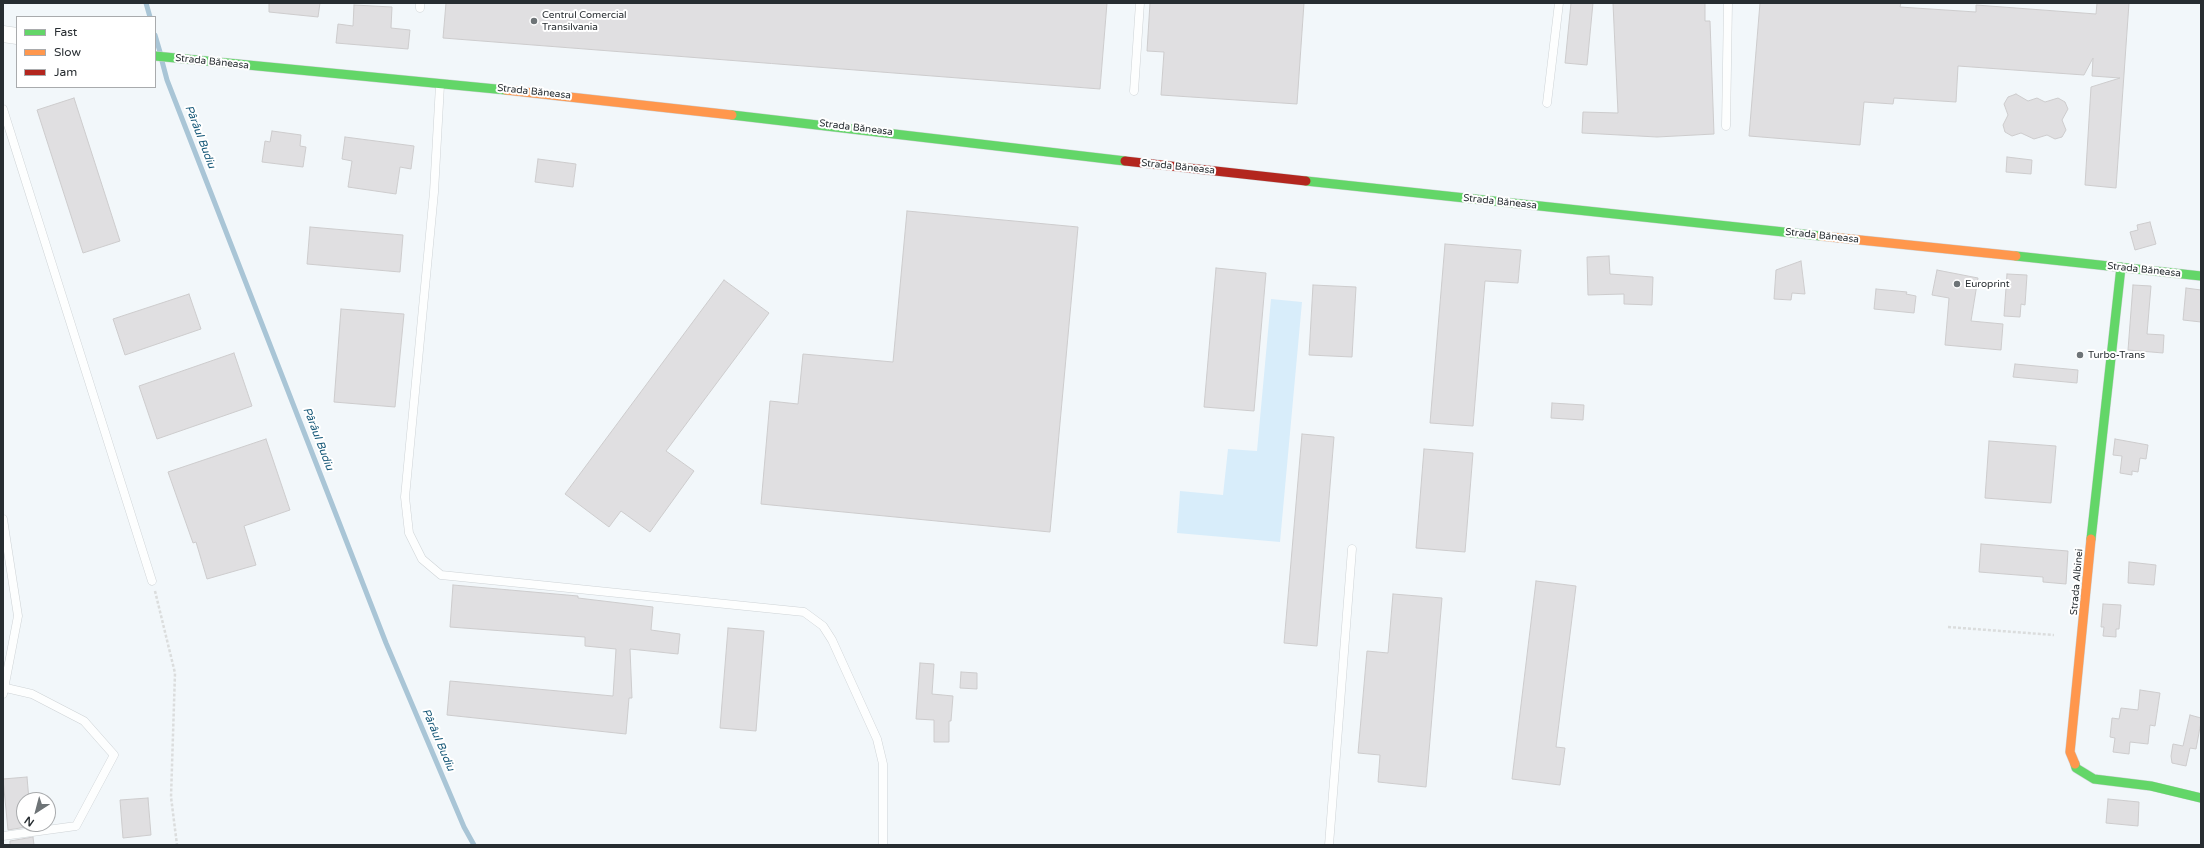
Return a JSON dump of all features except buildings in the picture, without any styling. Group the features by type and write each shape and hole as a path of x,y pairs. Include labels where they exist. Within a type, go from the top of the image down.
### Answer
{"street":[{"path":"3,34 16,36"},
{"name":"Strada Băneasa","path":"156,56 189,61 440,83 785,120 1239,174 2201,276"},
{"name":"Strada Albinei","path":"2121,267 2070,752 2076,768 2094,779 2151,786 2201,798"}],"lane":[{"path":"1134,91 1140,3"},
{"path":"1547,103 1559,3"},
{"path":"1726,126 1728,3"},
{"path":"440,83 434,192 405,497 409,533 422,559 441,575 804,612 823,626 832,640 877,738 883,764 883,845"},
{"path":"3,109 152,581"},
{"path":"3,519 18,616 4,690 32,694 84,721 114,755 76,826 3,836"},
{"path":"1329,845 1352,549"}],"path":[{"path":"152,581 175,673 171,797 177,845"},
{"path":"1948,627 2054,634"}],"shaded area":[{"path":"1271,299 1302,302 1280,542 1177,533 1180,491 1223,495 1228,449 1257,451"}],"waterway":[{"name":"Pârâul Budiu","path":"146,3 150,16"},
{"name":"Pârâul Budiu","path":"156,38 160,52"},
{"name":"Pârâul Budiu","path":"162,61 167,80 386,643 464,827 474,845"}],"traffic: fast":[{"path":"156,56 506,90"},
{"path":"732,115 1125,161"},
{"path":"1306,181 1821,236"},
{"path":"2016,256 2201,276"},
{"path":"2091,539 2121,267"},
{"path":"2075,764 2076,768 2094,779 2151,786 2201,798"}],"traffic: slow":[{"path":"506,90 732,115"},
{"path":"1821,236 2016,256"},
{"path":"2075,764 2070,752 2091,539"}],"traffic: jam":[{"path":"1125,161 1306,181"}],"place":[{"name":"Centrul Comercial Transilvania","path":"534,21"},
{"name":"Europrint","path":"1957,284"},
{"name":"Turbo-Trans","path":"2080,355"}]}
